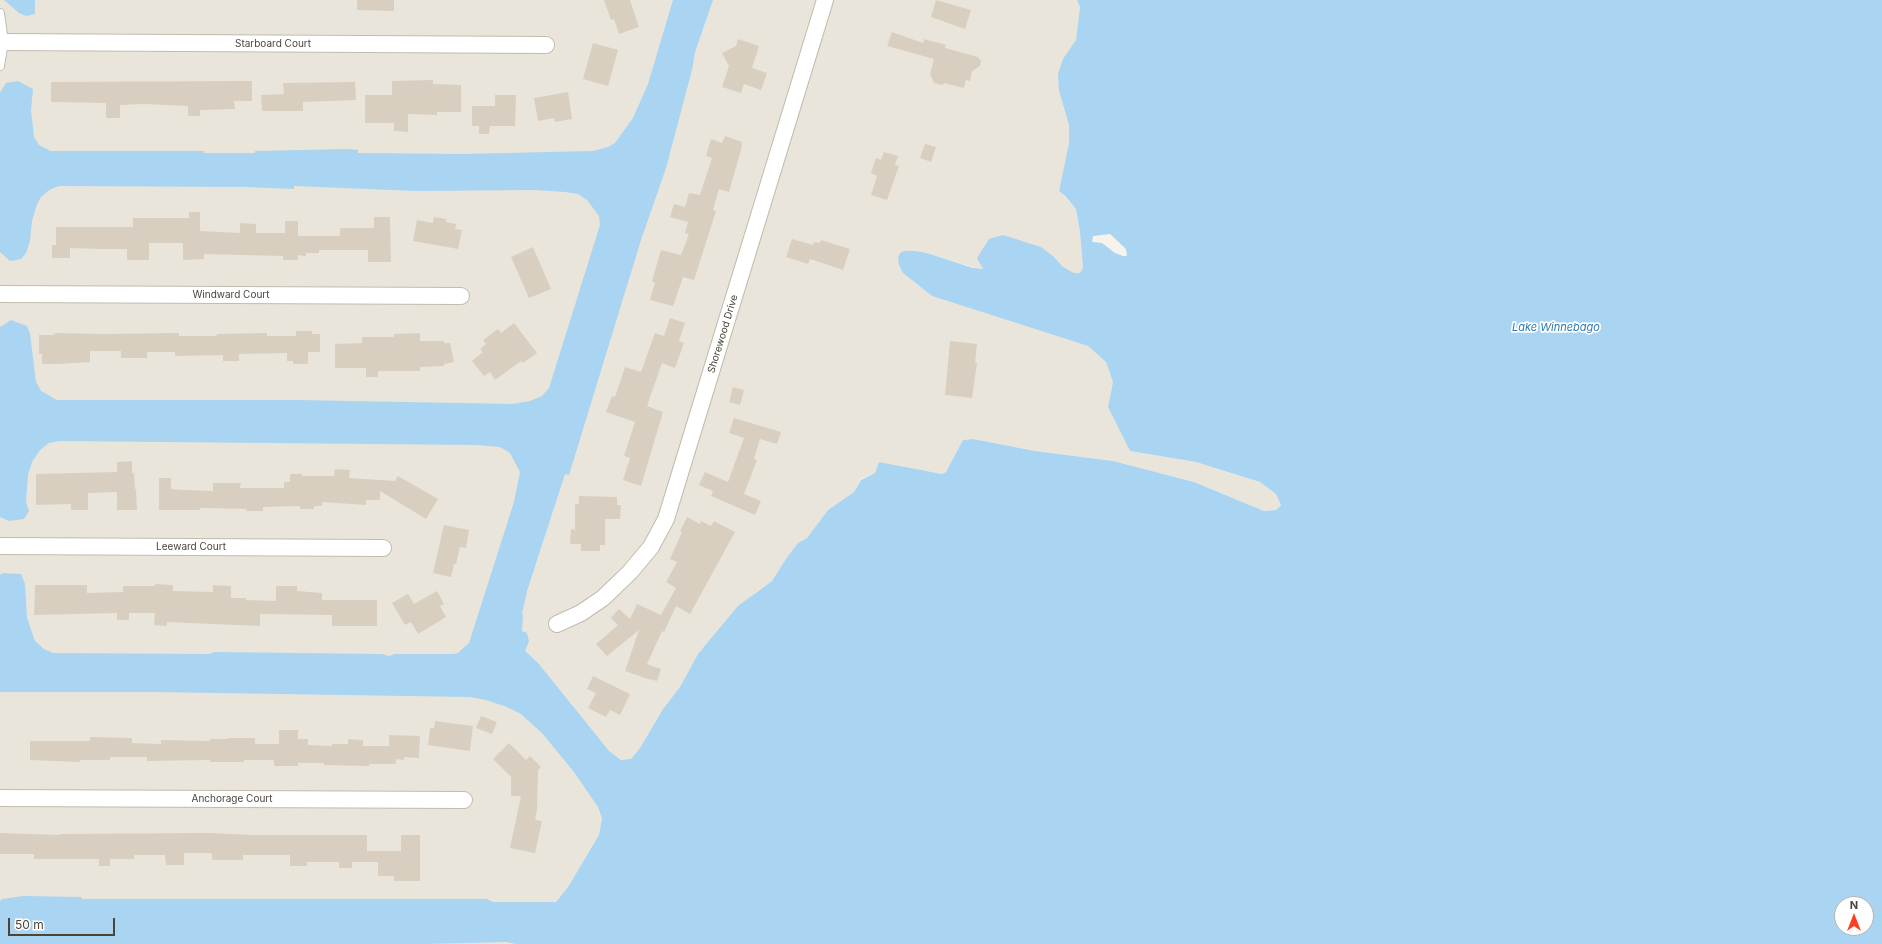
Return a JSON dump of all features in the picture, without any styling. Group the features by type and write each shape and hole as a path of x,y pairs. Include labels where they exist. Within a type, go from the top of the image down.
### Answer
{"street":[{"name":"Shorewood Drive","path":"556,624 581,613 603,598 630,572 651,547 666,519 825,0"},
{"name":"Starboard Court","path":"2,42 546,45"},
{"name":"Windward Court","path":"0,294 461,296"},
{"name":"Leeward Court","path":"0,546 383,548"},
{"name":"Anchorage Court","path":"0,798 464,800"}],"lane":[{"path":"0,13 2,42 0,66"}],"shaded area":[{"path":"0,0 1077,0 1080,7 1076,40 1059,91 1069,125 1069,143 1059,191 1076,209 1080,232 1083,268 1080,273 1074,273 1063,267 1053,256 979,269 927,253 915,251 899,265 903,273 932,296 1088,346 1106,362 1113,382 1108,407 1130,451 1196,462 1260,482 1276,494 1281,505 1276,510 1264,511 1194,482 1113,461 1035,451 973,439 963,440 946,472 942,474 879,462 875,473 861,479 854,492 828,510 807,538 798,543 772,581 755,593 698,654 680,687 663,709 640,748 631,759 602,818 599,835 568,887 556,902 552,944 0,944"}],"water":[{"path":"4,0 35,0 35,14 26,16 19,13"},
{"name":"Lake Winnebago","path":"673,0 713,0 695,52 692,70 666,168 641,240 569,475 565,474 527,591 522,614 522,631 527,633 529,641 525,651 538,663 609,751 621,760 631,759 640,748 663,709 680,687 698,654 738,606 772,581 798,543 807,538 828,510 854,492 861,480 875,473 879,462 942,474 946,472 963,440 973,439 1035,451 1113,461 1194,482 1264,511 1276,510 1281,505 1276,494 1260,482 1196,462 1130,451 1108,407 1113,382 1106,362 1088,346 932,296 903,273 899,265 898,258 900,253 904,251 915,251 927,253 973,268 983,269 977,258 989,239 1003,235 1041,247 1053,256 1063,267 1074,273 1080,273 1083,268 1080,232 1076,209 1059,191 1069,143 1069,125 1059,91 1058,74 1063,59 1076,40 1080,7 1077,0 1882,0 1882,944 516,944 506,942 426,944 0,944 0,901 2,899 23,896 81,897 82,899 487,899 493,902 556,902 568,887 599,835 602,818 598,807 574,772 542,733 521,714 507,707 486,700 470,697 154,692 0,692 0,575 3,573 21,574 25,584 27,618 35,641 44,649 53,653 209,654 215,652 382,654 389,656 395,654 458,653 469,643 514,502 520,472 510,453 500,447 478,445 59,441 49,443 40,450 32,462 28,475 26,502 29,511 24,519 9,521 0,517 0,327 11,320 27,326 30,334 36,382 41,391 57,400 296,400 512,404 530,401 542,396 549,388 600,225 599,216 587,200 578,194 565,192 535,190 416,191 294,186 294,189 245,187 59,186 49,190 41,197 37,204 32,221 30,241 26,253 21,259 10,261 0,252 0,93 6,83 18,81 33,89 31,110 34,137 39,145 51,151 204,151 204,153 255,153 255,151 347,149 358,150 358,153 462,154 593,151 608,147 615,143 633,118 648,84","holes":["1110,234 1126,249 1127,256 1115,253 1102,243 1092,242 1093,236"]}],"building":[{"path":"357,0 394,0 394,11 357,10"},
{"path":"604,0 630,0 639,27 619,34 614,19 611,20"},
{"path":"936,0 971,10 965,29 931,17"},
{"path":"892,32 923,43 924,39 946,45 945,48 978,57 981,61 980,66 972,71 970,81 966,80 964,88 944,83 943,85 934,83 930,74 934,59 887,46"},
{"path":"738,39 759,46 752,68 767,73 761,90 744,84 741,93 722,87 729,66 722,53 736,46"},
{"path":"593,43 618,50 608,86 583,79"},
{"path":"433,80 433,84 461,85 461,112 437,112 437,115 408,114 408,132 394,131 394,123 365,123 365,95 392,95 392,81"},
{"path":"252,81 252,101 234,101 235,109 200,110 200,116 188,116 188,106 144,104 120,105 120,118 106,118 106,103 51,102 51,82"},
{"path":"355,82 356,100 303,102 303,111 262,111 261,95 284,94 283,83"},
{"path":"568,92 572,119 555,122 554,118 538,121 534,98"},
{"path":"495,95 516,95 515,126 490,126 489,134 479,134 479,126 472,126 472,106 495,106"},
{"path":"725,136 742,142 741,150 729,192 719,189 713,210 716,211 694,280 683,277 673,306 650,300 655,283 652,281 661,250 681,255 689,234 685,233 688,222 670,217 674,204 685,207 689,193 700,195 712,158 706,156 711,139 722,143"},
{"path":"925,144 936,147 931,162 920,158"},
{"path":"884,152 898,156 895,165 899,166 887,200 871,195 877,176 871,173 876,158 881,160"},
{"path":"189,212 200,212 200,231 240,233 240,223 256,224 256,233 285,233 285,221 298,221 298,236 340,236 340,228 374,228 374,217 390,217 391,262 368,262 368,250 319,250 319,253 306,253 306,256 298,255 298,260 283,260 283,256 204,254 204,259 183,260 183,243 149,243 149,260 127,260 127,249 70,248 70,258 52,258 52,245 56,245 56,227 133,227 133,218 189,218"},
{"path":"434,217 446,219 446,222 456,224 455,229 462,230 458,249 413,241 417,220 433,223"},
{"path":"792,239 813,245 814,242 820,243 821,240 850,249 843,270 810,259 808,264 786,257"},
{"path":"533,247 551,289 529,298 511,257"},
{"path":"670,318 685,323 679,341 684,343 675,368 662,363 647,406 663,412 641,486 623,480 630,458 624,456 635,422 606,412 612,396 615,397 625,367 641,372 655,333 664,336"},
{"path":"514,323 537,353 523,363 521,361 495,380 490,372 484,376 472,361 483,352 480,349 486,344 483,340 498,329 501,333"},
{"path":"296,331 312,331 312,334 320,334 320,352 308,352 308,364 293,364 293,361 287,361 287,353 239,354 239,361 223,361 223,355 175,356 175,352 147,352 147,358 121,358 121,351 90,351 90,362 60,364 42,364 42,354 39,354 39,335 53,335 56,333 179,333 179,336 217,336 216,334 267,333 267,336 296,336"},
{"path":"420,333 420,341 444,341 444,343 450,343 454,362 444,364 444,366 420,367 420,371 378,371 378,377 366,377 366,368 335,368 335,344 362,343 362,337 394,337 394,334"},
{"path":"950,341 977,344 975,363 977,363 972,398 945,395"},
{"path":"733,387 744,390 740,405 729,402"},
{"path":"734,418 781,432 777,444 760,439 754,459 757,460 744,494 761,501 755,515 711,496 713,491 699,485 705,472 728,482 744,438 729,433"},
{"path":"132,461 132,473 134,473 137,510 117,510 117,492 88,493 88,510 71,510 71,504 36,505 36,474 117,472 117,462"},
{"path":"335,469 350,470 349,478 395,481 398,476 438,499 426,519 380,491 380,500 366,500 366,505 322,502 322,506 314,506 314,509 300,509 300,506 263,507 263,511 246,511 247,509 200,508 200,510 159,510 159,478 171,478 171,489 213,491 213,483 241,483 240,488 284,488 284,482 290,482 290,474 302,474 302,476 334,476"},
{"path":"579,496 617,497 617,505 621,505 620,519 605,519 605,545 600,545 600,551 581,551 581,544 570,544 571,529 575,530 575,504 579,504"},
{"path":"687,517 700,524 701,521 711,526 714,521 735,532 690,614 676,606 664,632 662,631 647,664 661,669 657,681 625,671 639,630 607,656 596,644 618,625 611,618 619,609 630,619 637,604 661,615 676,588 666,582 677,562 670,559 682,532 680,531"},
{"path":"444,525 469,530 466,548 460,547 451,577 433,573"},
{"path":"155,584 173,585 173,591 213,592 213,585 231,586 231,598 246,598 246,600 276,601 276,586 297,586 297,591 322,593 322,600 377,600 377,626 332,626 332,615 260,614 260,626 167,622 167,626 154,625 155,613 129,613 129,620 117,620 117,613 34,615 35,585 87,585 87,593 123,592 123,586 155,586"},
{"path":"437,591 444,604 440,606 446,617 418,634 411,622 405,625 392,603 408,594 414,604"},
{"path":"593,676 630,694 620,715 610,710 606,717 588,708 596,693 587,689"},
{"path":"481,716 497,722 492,734 476,728"},
{"path":"435,721 473,726 470,751 428,745 430,728 434,728"},
{"path":"279,730 298,730 298,739 308,739 308,745 332,746 332,744 348,744 348,739 363,740 363,746 389,746 389,735 420,736 419,758 404,757 404,760 396,759 396,764 369,764 369,766 298,763 298,766 274,766 274,760 244,760 244,762 210,762 210,760 147,761 147,757 110,757 110,760 80,760 80,762 30,760 30,741 90,741 90,737 132,738 132,743 161,744 161,740 210,741 210,739 255,738 255,744 279,744"},
{"path":"509,743 526,760 530,756 541,767 538,770 537,810 535,820 542,821 535,853 510,848 521,796 511,796 511,777 493,759"},
{"path":"0,833 60,835 209,833 254,835 367,835 367,851 401,851 401,835 420,835 420,881 394,881 394,876 378,876 378,862 352,862 352,868 339,868 339,862 307,862 307,866 290,866 290,855 243,855 243,860 212,860 212,854 209,853 184,853 184,865 166,865 165,855 134,855 134,859 110,859 110,866 99,866 99,859 34,859 34,854 0,854"}]}
